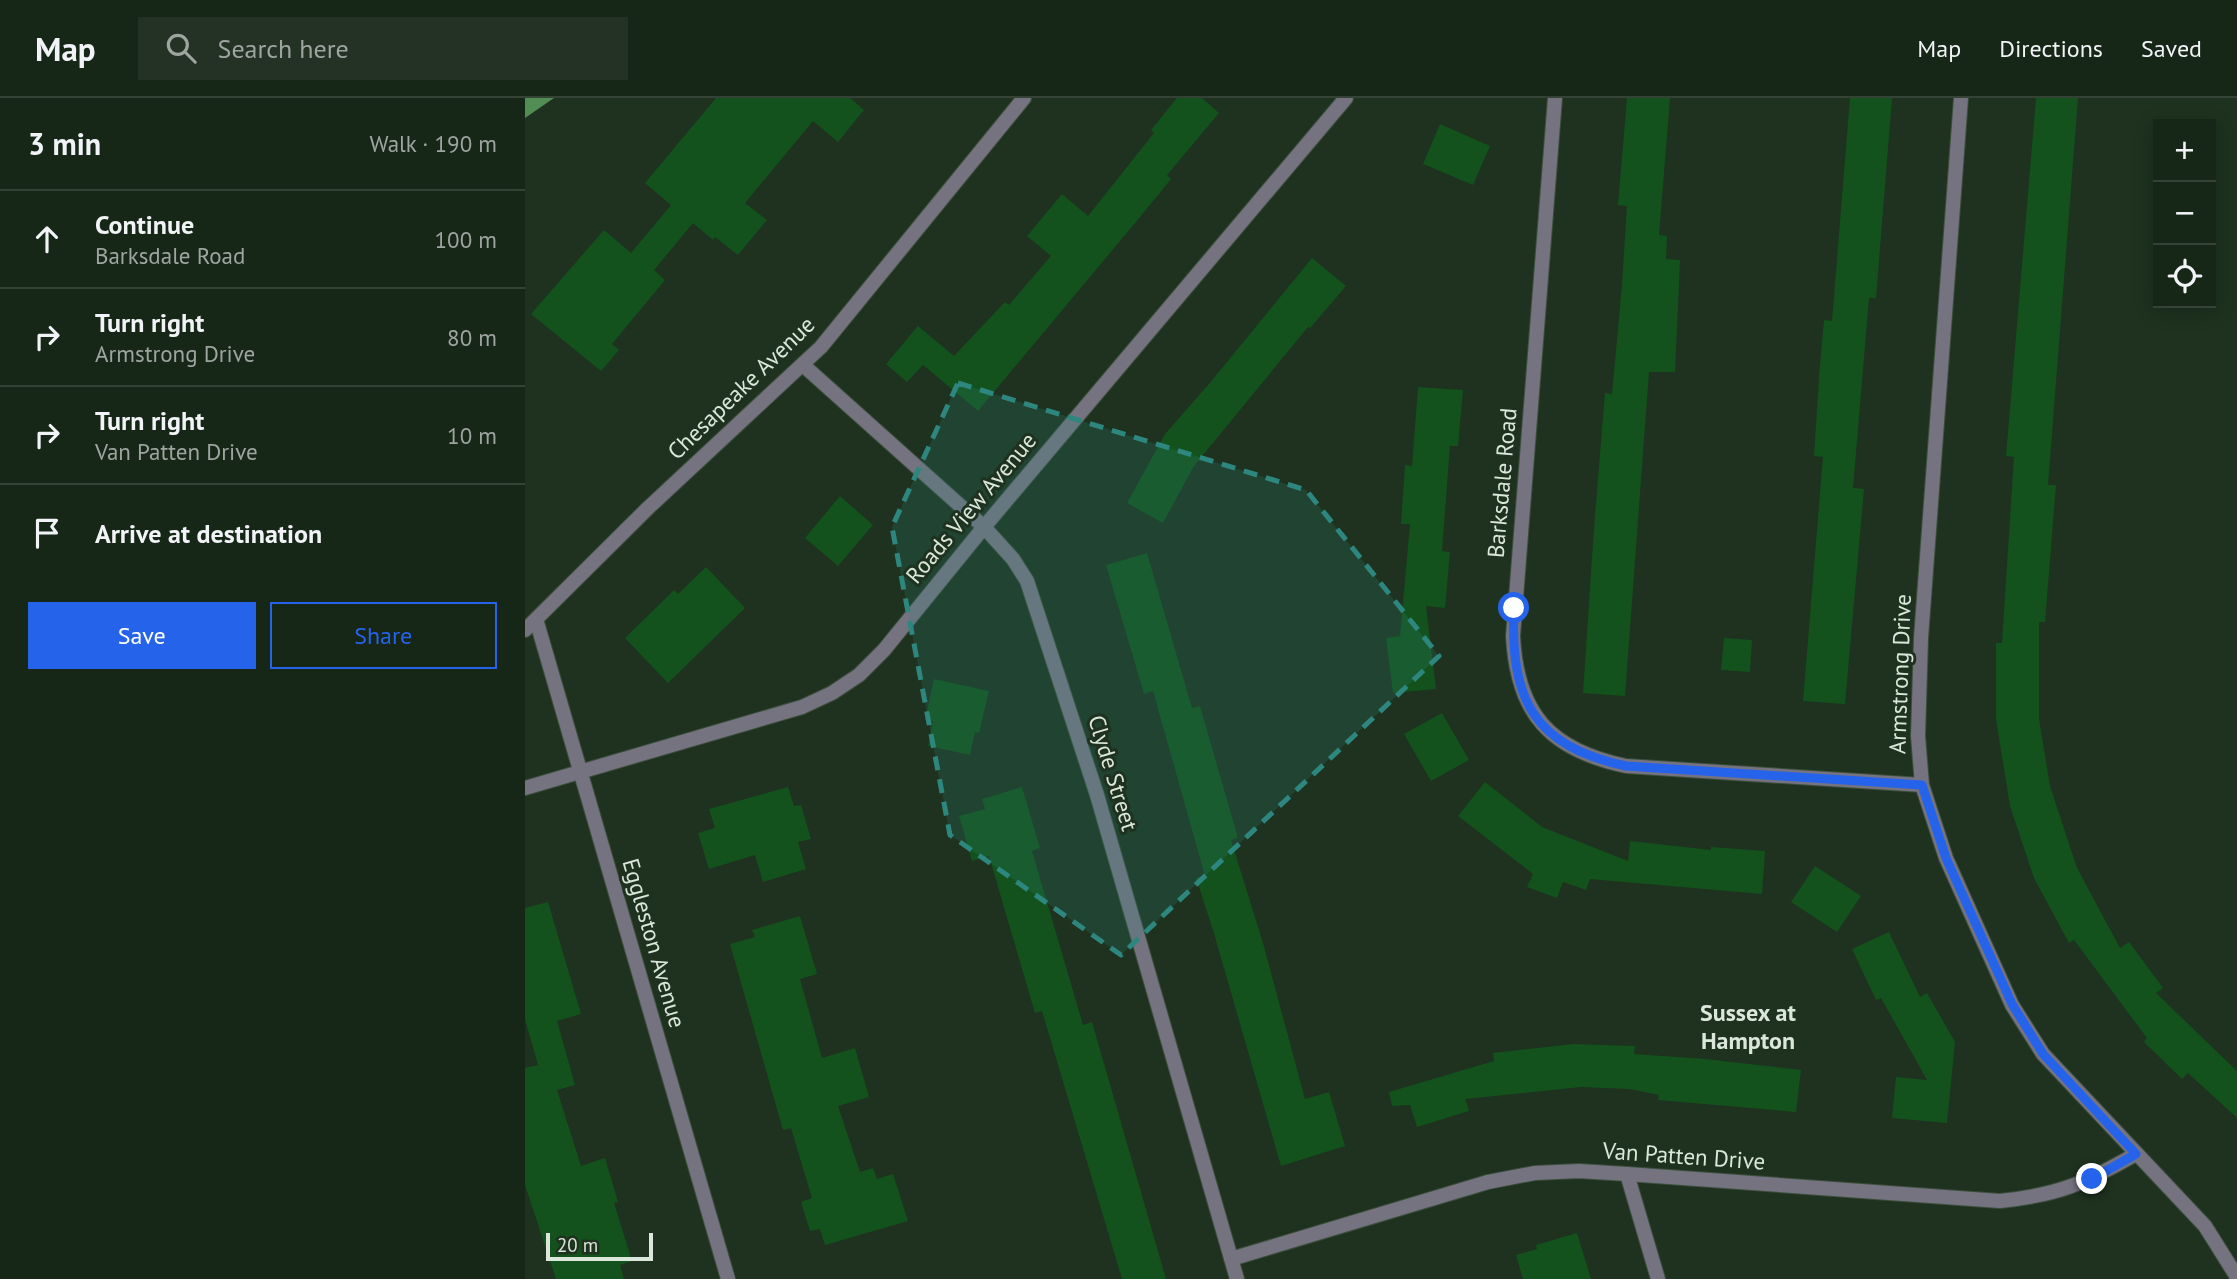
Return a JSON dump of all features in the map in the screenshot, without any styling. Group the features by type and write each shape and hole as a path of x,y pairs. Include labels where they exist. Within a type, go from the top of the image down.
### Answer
{"street":[{"name":"Chesapeake Avenue","path":"530,625 648,508 821,347 1024,98"},
{"name":"Roads View Avenue","path":"525,788 802,708 859,675 884,650 984,527 1346,98"},
{"name":"Barksdale Road","path":"1555,98 1513,636 1514,663 1519,685 1530,708 1545,728 1566,744 1597,759 1626,766 1922,785"},
{"name":"Armstrong Drive","path":"1961,98 1920,649 1918,736 1922,785 1946,858 2012,1004 2043,1054 2205,1226 2237,1277"},
{"name":"Clyde Street","path":"803,365 984,527 1013,559 1027,581 1097,795 1237,1279"},
{"name":"Eggleston Avenue","path":"530,625 580,772 728,1279"},
{"name":"Van Patten Drive","path":"1231,1259 1488,1182 1535,1174 1579,1171 2000,1201 2062,1191 2092,1179 2136,1154"},
{"path":"1627,1174 1658,1279"}],"highlighted area":[{"path":"958,383 1306,490 1439,656 1121,955 950,835 892,527"}],"shaded area":[{"path":"525,98 554,98 525,118"}],"building":[{"path":"716,98 850,98 864,110 838,142 813,121 745,203 767,220 738,255 715,237 713,240 693,223 654,270 665,280 612,344 619,350 601,371 531,314 604,230 631,253 671,205 645,183"},
{"path":"1177,98 1202,98 1219,113 1167,175 1171,179 978,411 923,365 907,382 886,364 918,326 954,356 1005,302 1009,305 1051,256 1027,236 1062,194 1088,216 1154,133 1151,130"},
{"path":"1627,98 1670,98 1659,235 1667,236 1666,259 1680,260 1675,372 1649,372 1625,696 1583,693 1605,393 1612,394 1622,285 1627,206 1618,205"},
{"path":"1850,98 1892,98 1876,298 1869,298 1853,488 1864,489 1845,704 1803,701 1823,457 1814,456 1819,377 1824,320 1832,321"},
{"path":"2036,98 2078,98 2048,485 2056,485 2045,622 2039,622 2039,719 2050,786 2077,868 2120,948 2129,942 2163,988 2156,993 2237,1071 2237,1118 2188,1073 2182,1079 2144,1042 2147,1038 2074,940 2069,943 2034,878 2010,806 1996,719 1996,643 2002,643 2014,457 2006,456"},
{"path":"1440,124 1490,146 1473,185 1423,164"},
{"path":"1312,258 1346,286 1310,328 1308,327 1194,466 1163,523 1127,503 1165,434"},
{"path":"1418,387 1463,390 1458,446 1450,446 1442,551 1450,552 1445,608 1426,606 1436,689 1393,693 1386,638 1400,636 1410,524 1401,524 1405,465 1412,466"},
{"path":"840,496 873,525 838,566 805,538"},
{"path":"1147,553 1192,708 1200,706 1238,838 1231,840 1263,943 1305,1099 1329,1092 1345,1146 1281,1166 1196,878 1205,876 1153,691 1144,694 1106,565"},
{"path":"706,567 745,608 668,683 625,638 674,590 678,594"},
{"path":"1724,638 1752,640 1750,672 1721,670"},
{"path":"934,679 989,691 979,733 975,732 970,755 928,746 933,721 925,720"},
{"path":"1442,713 1469,760 1431,781 1404,734"},
{"path":"1485,782 1542,827 1628,861 1630,841 1711,850 1711,847 1765,851 1762,894 1590,879 1586,890 1563,882 1557,898 1527,887 1533,874 1458,816"},
{"path":"788,787 794,806 801,805 811,839 798,842 806,869 763,882 755,855 709,869 698,833 715,828 709,809"},
{"path":"1022,787 1040,848 1032,851 1083,1025 1092,1022 1166,1279 1122,1279 1042,1011 1035,1013 989,856 972,861 959,816 985,809 982,799"},
{"path":"1815,866 1861,896 1837,932 1791,902"},
{"path":"548,902 581,1014 557,1021 575,1085 557,1090 581,1166 605,1158 618,1202 614,1203 632,1261 620,1265 624,1279 556,1279 525,1185 525,1068 538,1065 525,1019 525,908"},
{"path":"800,916 817,974 800,979 822,1058 855,1048 869,1097 838,1106 860,1172 873,1168 877,1179 893,1174 908,1221 825,1245 820,1229 810,1231 801,1202 812,1198 791,1128 783,1130 730,944 755,937 752,930"},
{"path":"1889,932 1920,997 1927,993 1955,1042 1947,1123 1892,1118 1896,1077 1927,1080 1881,998 1876,1000 1852,949"},
{"path":"1574,1044 1635,1046 1634,1054 1801,1070 1796,1112 1658,1100 1659,1095 1630,1089 1581,1087 1465,1099 1469,1111 1417,1127 1410,1105 1392,1106 1389,1092 1494,1061 1493,1053"},
{"path":"1577,1233 1591,1279 1523,1279 1516,1255 1537,1249 1536,1245"}],"district":[{"name":"Sussex at Hampton","path":"1748,1027"}],"route":[{"path":"1514,608 1514,663 1519,685 1530,708 1545,728 1566,744 1597,759 1626,766 1922,785 1946,858 2012,1004 2043,1054 2136,1154 2092,1179"}]}
